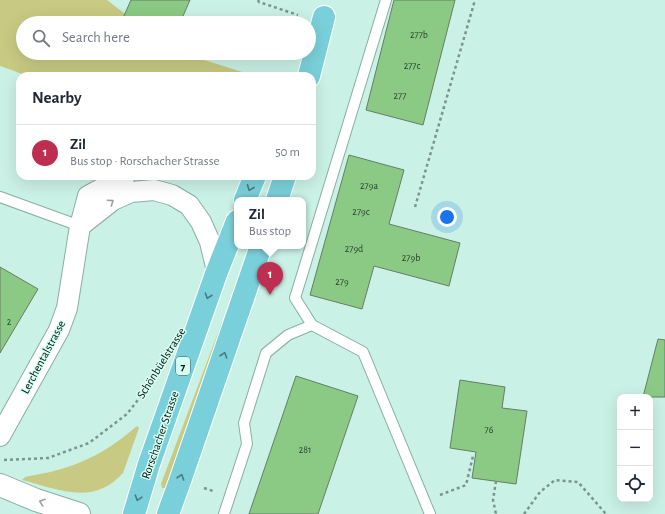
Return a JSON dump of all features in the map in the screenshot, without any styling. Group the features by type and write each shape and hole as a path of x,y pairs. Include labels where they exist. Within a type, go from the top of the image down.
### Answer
{"main road":[{"path":"316,33 326,8"},
{"path":"316,48 326,8"},
{"path":"299,72 305,60"},
{"path":"310,72 313,60"},
{"path":"246,197 253,180"},
{"path":"278,197 284,180"},
{"name":"Rorschacher Strasse","path":"134,514 149,464 217,271 234,228"},
{"path":"168,514 260,249"},
{"path":"0,485 36,500 79,514"}],"street":[{"name":"Lerchentalstrasse","path":"0,436 59,330 67,308 80,226 88,196 117,180"},
{"path":"80,226 113,200 131,192 154,190 172,195 189,205 201,222 210,242 217,271"}],"lane":[{"path":"386,0 295,298 312,325 363,352 430,514"},
{"path":"0,197 80,226"},
{"path":"224,514 247,444 244,423 266,353 288,336 312,325"}],"path":[{"path":"258,0 259,2 298,15"},
{"path":"415,207 475,0"},
{"name":"Schönbüelstrasse","path":"0,460 48,458 89,443 127,414 153,379"},
{"path":"437,496 466,485 473,456"},
{"path":"524,514 540,492 555,480 578,482 606,514"},
{"path":"496,481 493,500 496,514"}],"green space":[{"path":"0,0 107,0 128,16 16,16 16,60 204,60 242,72 17,72 0,66"},
{"path":"222,322 226,324 167,488 162,488 161,484"},
{"path":"137,426 139,428 123,473 114,482 106,487 83,493 62,491 22,480 25,477 47,473 86,460 107,449"}],"building":[{"path":"131,0 190,0 183,16 124,16"},
{"path":"394,0 455,0 423,125 366,110"},
{"path":"349,155 404,170 389,224 460,243 449,286 374,266 362,309 310,295"},
{"path":"0,267 38,289 0,353"},
{"path":"658,339 665,340 665,397 653,397 653,394 644,394"},
{"path":"296,376 358,396 318,514 249,514"},
{"path":"460,380 505,387 502,408 527,411 516,484 472,478 476,452 450,448"}],"place":[{"name":"Zil","path":"270,295"}]}
